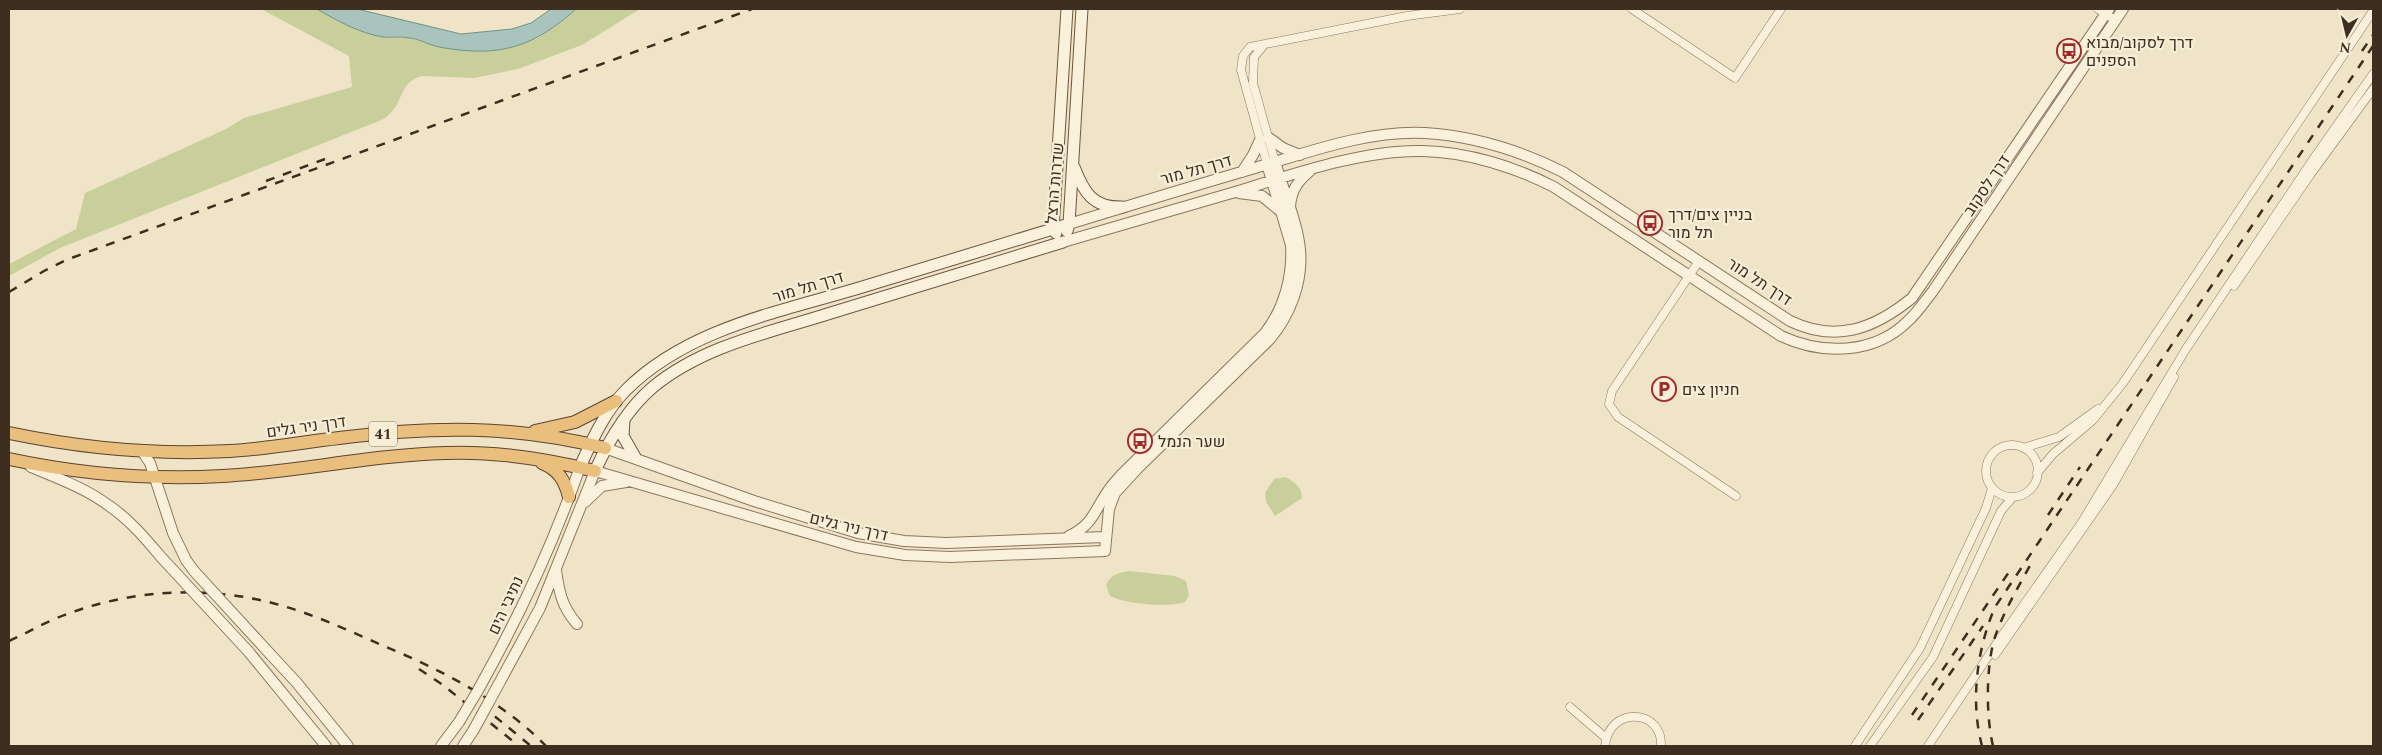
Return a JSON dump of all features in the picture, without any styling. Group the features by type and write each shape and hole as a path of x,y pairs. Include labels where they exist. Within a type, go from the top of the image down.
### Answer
{"highway":[{"path":"523,432 550,429 575,422 616,400"},
{"name":"דרך ניר גלים","path":"142,451 175,452 260,449 420,430 491,429 523,432 590,445"},
{"name":"41","path":"9,433 64,442 142,451"},
{"name":"41","path":"590,445 605,448"},
{"name":"41","path":"11,459 100,473 156,477 266,473 444,453 507,455 595,471"},
{"path":"530,459 552,468 562,477 569,498"}],"main road":[{"name":"שדרות הרצל","path":"1063,242 1053,228 1067,9"},
{"name":"שדרות הרצל","path":"1063,242 1069,224 1082,9"},
{"path":"1073,164 1084,189 1096,203 1104,206 1124,207"},
{"name":"דרך תל מור","path":"580,467 590,445 616,400 663,360 707,336 762,317 1069,224"},
{"name":"דרך תל מור","path":"595,471 605,448 640,399 673,373 698,357 720,348 1063,242"},
{"path":"624,420 623,436 635,457"}],"street":[{"path":"1100,537 1115,493 1137,468 1270,339 1285,319 1293,298 1300,265 1300,250 1285,211 1264,139 1253,82 1254,58 1266,42 1407,16 1460,9"},
{"path":"1632,9 1735,78 1781,9"},
{"name":"דרך לסקוב","path":"1848,349 1878,340 1909,321 1933,291 2123,9"},
{"path":"2104,10 2115,20"},
{"name":"דרך לסקוב","path":"1846,332 1882,319 1912,298 2104,10"},
{"path":"1992,488 2002,495 2013,497 2031,489 2038,473 2053,454 2093,420 2108,402 2203,267 2373,11"},
{"path":"1928,746 1999,640 2082,522 2196,333 2373,74"},
{"path":"1934,746 2087,525 2182,363 2310,175 2373,90"},
{"name":"דרך תל מור","path":"1069,224 1271,163 1360,140 1415,134 1447,136 1498,146 1529,156 1563,172 1790,321 1820,331 1846,332"},
{"path":"1264,139 1300,155"},
{"path":"1242,172 1264,139"},
{"name":"דרך תל מור","path":"1063,242 1276,179 1364,157 1415,151 1445,153 1493,163 1523,172 1554,187 1690,274 1781,336 1817,348 1848,349"},
{"path":"1066,538 1086,526 1100,506 1108,490 1121,475 1270,326 1286,292 1291,268 1291,246 1285,211 1296,183 1312,170"},
{"path":"1233,192 1262,196 1285,211"},
{"path":"1699,261 1612,391 1609,404 1618,417 1736,496"},
{"path":"1855,746 1920,648 1986,508 1992,488 1986,470 1992,455 2006,446 2023,448 2059,437 2108,402"},
{"name":"דרך ניר גלים","path":"595,471 856,547 905,555 950,557 1100,551 1100,537 946,543 904,541 858,533 754,500 605,448"},
{"path":"2023,448 2034,458 2038,473"},
{"path":"142,451 156,477 173,533 186,560 297,684 348,746"},
{"path":"11,459 79,487 108,504 131,524 248,652 326,746"},
{"name":"נתיבי הים","path":"441,746 459,722 477,692 520,609 569,498 580,467"},
{"name":"נתיבי הים","path":"463,746 526,636 556,570 595,471"},
{"path":"578,511 589,496 602,486 632,482"},
{"path":"1870,746 1932,658 2001,511 2013,497"},
{"path":"1100,506 1100,537"},
{"path":"556,570 561,600 565,610 577,624"},
{"path":"1570,707 1605,742 1612,725 1619,720 1636,716 1643,718 1655,727 1659,734 1660,746"}],"green space":[{"path":"261,9 317,9 347,25 386,38 410,38 460,50 536,39 560,23 576,9 640,9 582,45 518,69 474,78 422,76 416,78 408,84 395,108 384,119 60,248 9,276 9,264 76,229 85,193 226,129 244,118 352,87 349,56"},
{"path":"1285,477 1299,487 1302,498 1275,516 1266,502 1265,493 1274,479"},
{"path":"1129,571 1175,576 1186,581 1189,595 1185,602 1168,605 1136,603 1110,596 1106,585 1110,578 1121,572"}],"water":[{"path":"317,9 357,9 461,34 512,29 531,23 551,9 576,9 545,33 529,41 514,47 479,51 439,47 407,37 386,37 366,33"}],"railway":[{"path":"9,292 66,260 752,9"},
{"path":"2362,51 2373,35"},
{"path":"1982,746 1976,711 1977,675 1984,640 1995,607 2373,46"},
{"path":"266,181 325,159"},
{"path":"2048,515 2080,467"},
{"path":"1993,746 1989,721 1988,693 1991,652 2002,619 2033,560"},
{"path":"1912,715 2011,569"},
{"path":"9,641 84,608 140,596 198,592 255,599 322,619 429,666 491,701 511,715 546,746"},
{"path":"1918,720 1983,626"},
{"path":"419,669 443,685 519,746"},
{"path":"481,705 531,746"}],"place":[{"name":"דרך לסקוב/מבוא הספנים","path":"2069,51"},
{"name":"בניין צים/דרך תל מור","path":"1650,223"},
{"name":"חניון צים","path":"1664,389"},
{"name":"שער הנמל","path":"1140,441"}]}
